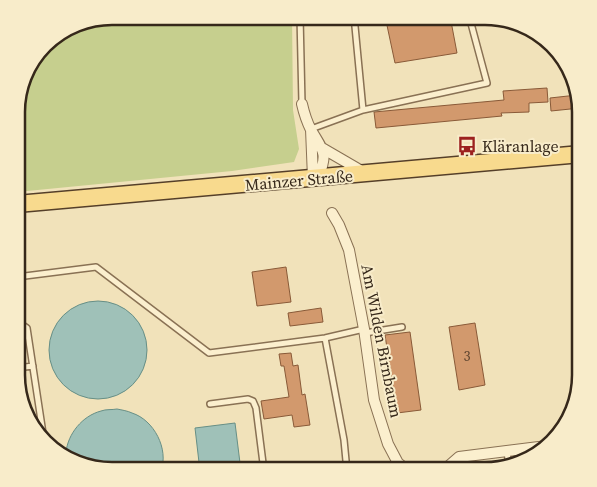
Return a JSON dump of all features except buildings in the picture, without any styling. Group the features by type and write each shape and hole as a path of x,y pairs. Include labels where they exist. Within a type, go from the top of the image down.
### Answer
{"main road":[{"name":"Mainzer Straße","path":"25,203 572,155"}],"street":[{"path":"302,104 311,129 322,148 324,161 315,178"},
{"path":"311,129 315,178"},
{"path":"322,148 367,174"},
{"name":"Am Wilden Birnbaum","path":"332,213 340,225 349,250 374,400 393,462"},
{"path":"453,462 459,457 531,448"}],"lane":[{"path":"300,25 302,104"},
{"path":"355,25 363,110"},
{"path":"311,129 363,110 487,83 471,25"},
{"path":"25,276 96,267 208,353 402,327"},
{"path":"25,326 27,328 42,425"},
{"path":"325,338 344,440 346,462"},
{"path":"25,367 33,366"},
{"path":"210,404 248,399 253,401 256,408 263,462"},
{"path":"507,452 508,459"}],"green space":[{"path":"112,25 292,25 293,110 299,149 294,162 232,171 25,191 26,101 30,84 37,69 55,47 69,37 95,27"}],"water":[{"path":"98,301 117,305 133,315 143,331 147,350 143,369 133,385 117,395 98,399 79,395 63,385 53,369 49,350 53,331 63,315 79,305"},
{"path":"117,409 129,412 147,422 158,436 163,454 163,462 95,460 67,448 73,432 82,421 94,413"},
{"path":"235,423 240,462 199,462 195,428"}],"place":[{"name":"Kläranlage","path":"467,146"}]}
